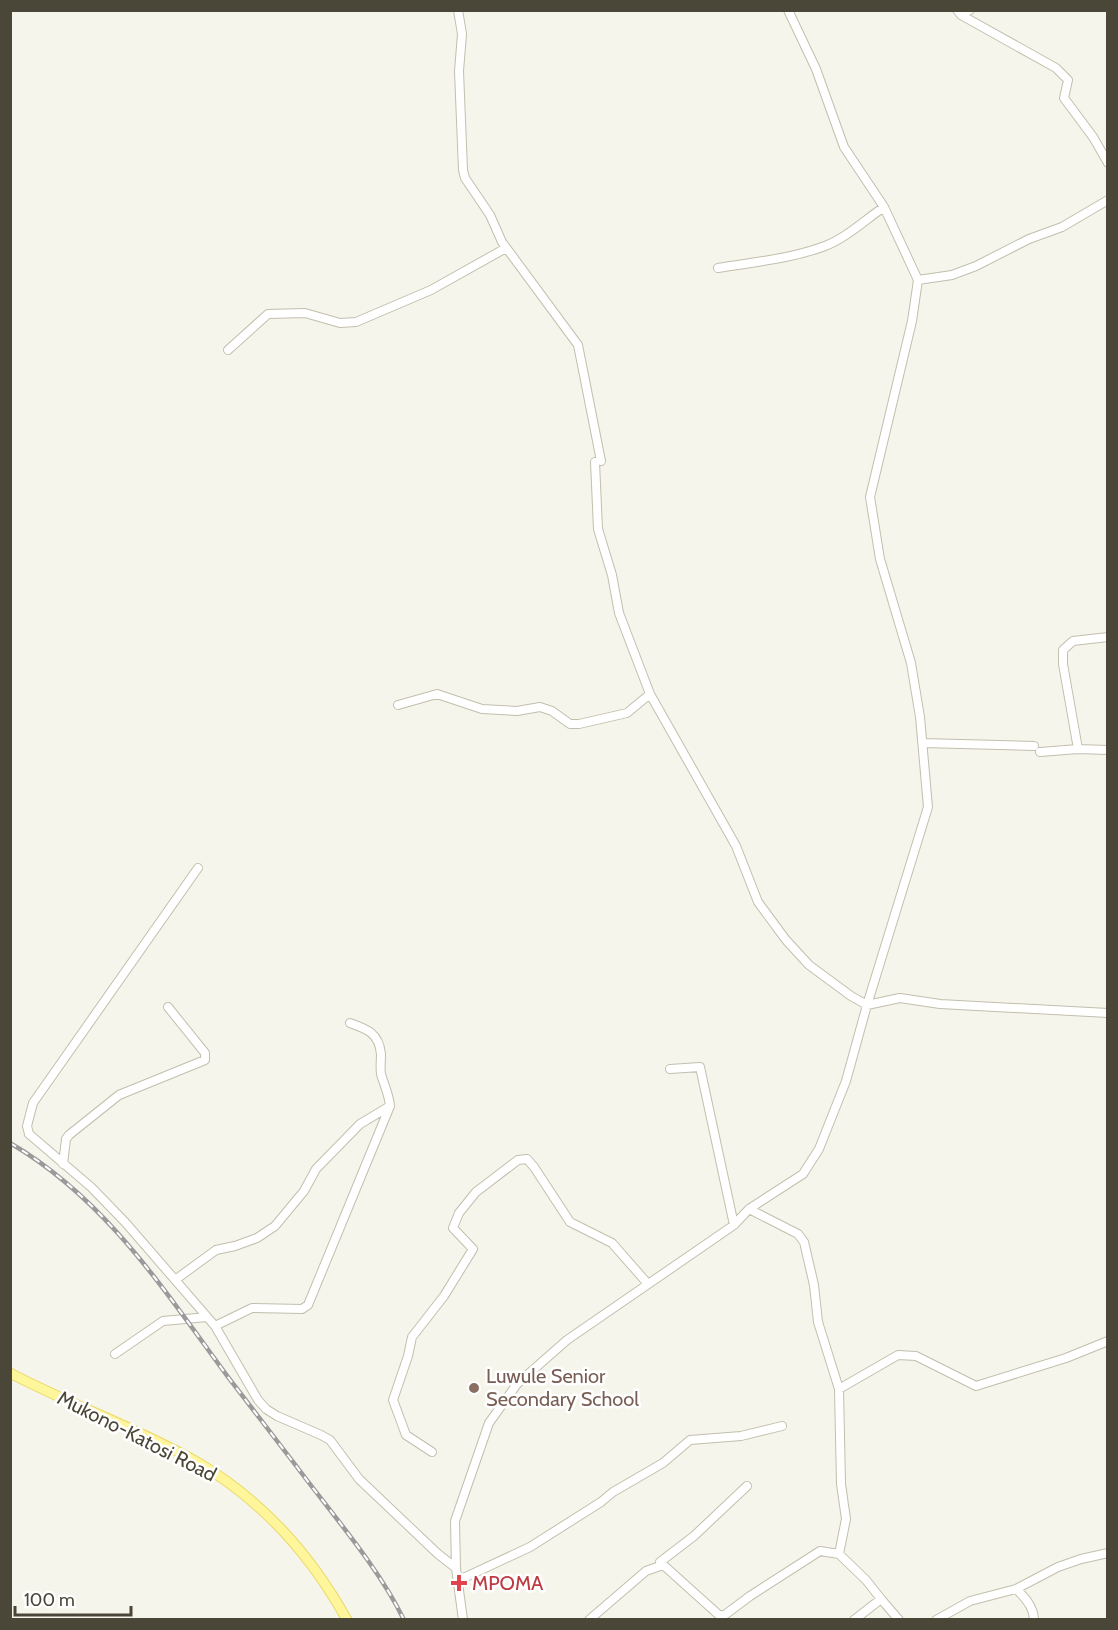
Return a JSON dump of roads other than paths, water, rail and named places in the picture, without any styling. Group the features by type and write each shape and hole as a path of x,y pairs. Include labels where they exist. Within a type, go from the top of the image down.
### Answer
{"main road":[{"name":"Mukono-Katosi Road","path":"10,1373 166,1446 225,1481 263,1510 301,1550 331,1590 348,1620"}],"street":[{"path":"458,10 462,34 459,71 465,178 490,215 507,248 578,345 598,462 598,529 612,575 619,613 651,694 736,846 758,902 786,940 810,964 851,996 867,1005 900,998 940,1004 1107,1013"},
{"path":"463,1620 457,1581 455,1521 489,1423 517,1384 567,1340 734,1225 749,1209 802,1174 819,1149 846,1081 928,807 923,743 911,663 880,559 870,497 912,321 918,280 884,207 844,147 816,69 788,10"},
{"path":"959,13 970,10"},
{"path":"959,13 1056,68 1068,80 1064,98 1094,137 1107,163"},
{"path":"918,280 952,275 976,266 1029,239 1062,227 1107,200"},
{"path":"718,268 782,257 825,246 847,234 884,207"},
{"path":"228,350 268,314 305,314 340,323 356,322 431,290 507,248"},
{"path":"1078,749 1063,664 1063,650 1073,641 1107,637"},
{"path":"398,705 437,694 482,709 517,711 540,707 552,711 570,724 579,724 627,713 651,694"},
{"path":"923,743 1107,750"},
{"path":"198,868 33,1103 28,1119 29,1134 91,1187 215,1326 258,1400 266,1409 330,1440 359,1479 438,1554 456,1568"},
{"path":"63,1164 66,1139 69,1135 119,1095 205,1060 205,1053 168,1007"},
{"path":"215,1326 252,1308 302,1309 308,1305 390,1106 389,1093 381,1073 381,1051 376,1038 369,1030 350,1023"},
{"path":"670,1069 700,1067 734,1225"},
{"path":"175,1280 216,1250 257,1238 275,1226 304,1191 316,1169 360,1124 390,1106"},
{"path":"432,1452 406,1435 393,1400 412,1337 444,1296 473,1249 453,1228 459,1213 477,1192 518,1160 527,1159 534,1167 570,1222 612,1243 648,1284"},
{"path":"749,1209 798,1234 804,1242 814,1285 818,1322 838,1389 841,1484 846,1519 839,1554"},
{"path":"115,1354 163,1321 207,1317"},
{"path":"838,1389 898,1355 916,1356 976,1386 1066,1358 1107,1341"},
{"path":"457,1581 530,1546 601,1502 613,1492 663,1463 690,1440 741,1436 782,1426"},
{"path":"660,1562 694,1536 747,1486"},
{"path":"660,1562 720,1616 820,1551 839,1554 866,1580 899,1620"},
{"path":"936,1620 970,1601 1016,1589 1058,1567 1107,1553"},
{"path":"589,1620 646,1571 663,1565 660,1562"},
{"path":"1016,1589 1027,1598 1034,1620"},
{"path":"854,1620 881,1599"}],"railway":[{"path":"10,1143 76,1191 131,1248 354,1542 382,1581 404,1620"}],"place":[{"name":"Luwule Senior Secondary School","path":"474,1388"},
{"name":"MPOMA","path":"459,1583"}]}
